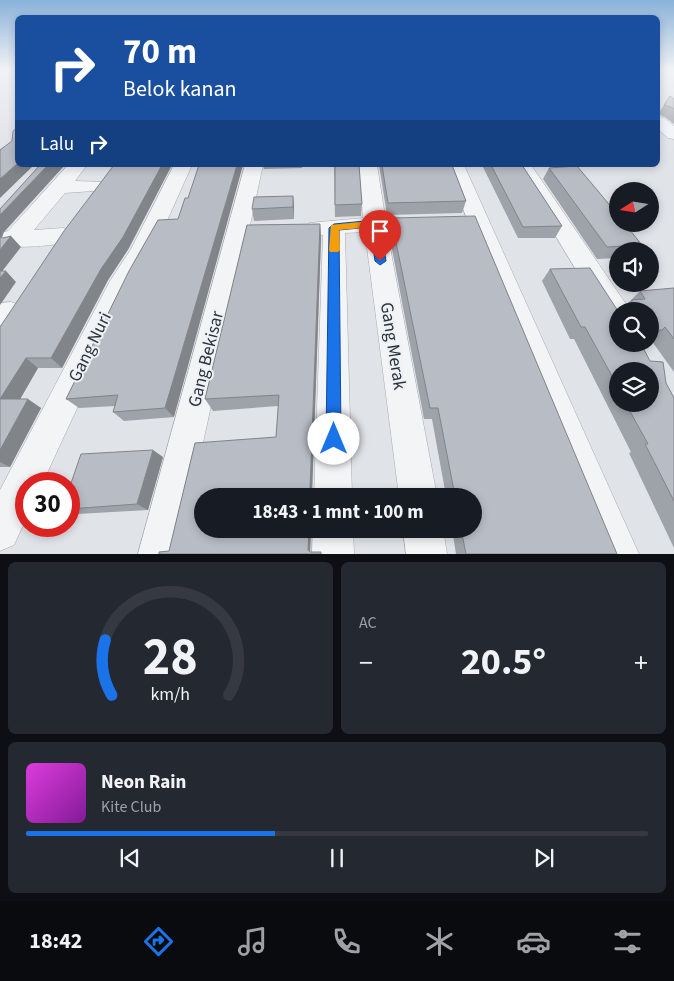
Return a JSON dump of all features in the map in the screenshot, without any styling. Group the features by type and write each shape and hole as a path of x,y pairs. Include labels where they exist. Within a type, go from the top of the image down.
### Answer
{"street":[{"path":"660,123 674,134"},
{"path":"7,239 76,167"},
{"name":"Gang Nuri","path":"0,531 123,281 141,252 182,167"},
{"name":"Gang Bekisar","path":"158,554 251,231 254,167"},
{"name":"Gang Merak","path":"368,167 375,224 417,488"},
{"path":"456,167 470,222 619,554"},
{"path":"523,167 610,302"},
{"path":"48,259 105,179 59,187"},
{"path":"7,239 74,222"},
{"path":"295,229 413,223"},
{"path":"333,488 334,228"},
{"path":"333,538 333,554"},
{"path":"424,538 427,554"}],"building":[{"path":"670,96 674,99 674,109 664,105"},
{"path":"15,129 15,166 0,179 0,150 12,141 13,131"},
{"path":"38,167 46,167 0,215 0,209"},
{"path":"112,167 161,167 123,237 101,269 51,358 26,358 0,399 0,327 64,231"},
{"path":"198,167 236,167 165,408 113,412 118,395 66,399 129,271 158,220 178,219 185,198 188,198"},
{"path":"335,167 359,167 362,204 335,205"},
{"path":"382,167 453,167 466,201 388,203"},
{"path":"492,167 523,167 562,226 523,227"},
{"path":"578,167 609,204 609,232 631,232 640,242 609,242 609,247 607,247 549,168"},
{"path":"293,196 293,207 252,209 254,197"},
{"path":"475,216 617,554 466,554 463,538 482,538 482,488 453,488 438,408 430,408 391,218"},
{"path":"320,224 310,488 194,488 194,538 309,538 308,550 310,552 321,552 321,554 159,554 159,552 169,551 195,443 276,437 279,395 205,399 247,225"},
{"path":"11,236 0,250 0,237"},
{"path":"590,268 612,302 609,302 609,352 645,352 650,361 663,362 666,383 674,398 674,501 645,444 648,444 630,412 659,412 659,362 609,362 609,371 585,327 581,327 550,269"},
{"path":"0,271 6,271 0,278"},
{"path":"674,288 674,339 665,327 659,330 659,302 632,302 632,300 645,299 641,292 659,292 659,289"},
{"path":"0,399 28,399 0,450"},
{"path":"153,450 137,504 80,508 80,472 75,472 81,454"}],"slow traffic":[{"path":"334,250 334,228 370,224"}],"route":[{"path":"334,439 334,228 375,224 380,261"}]}
